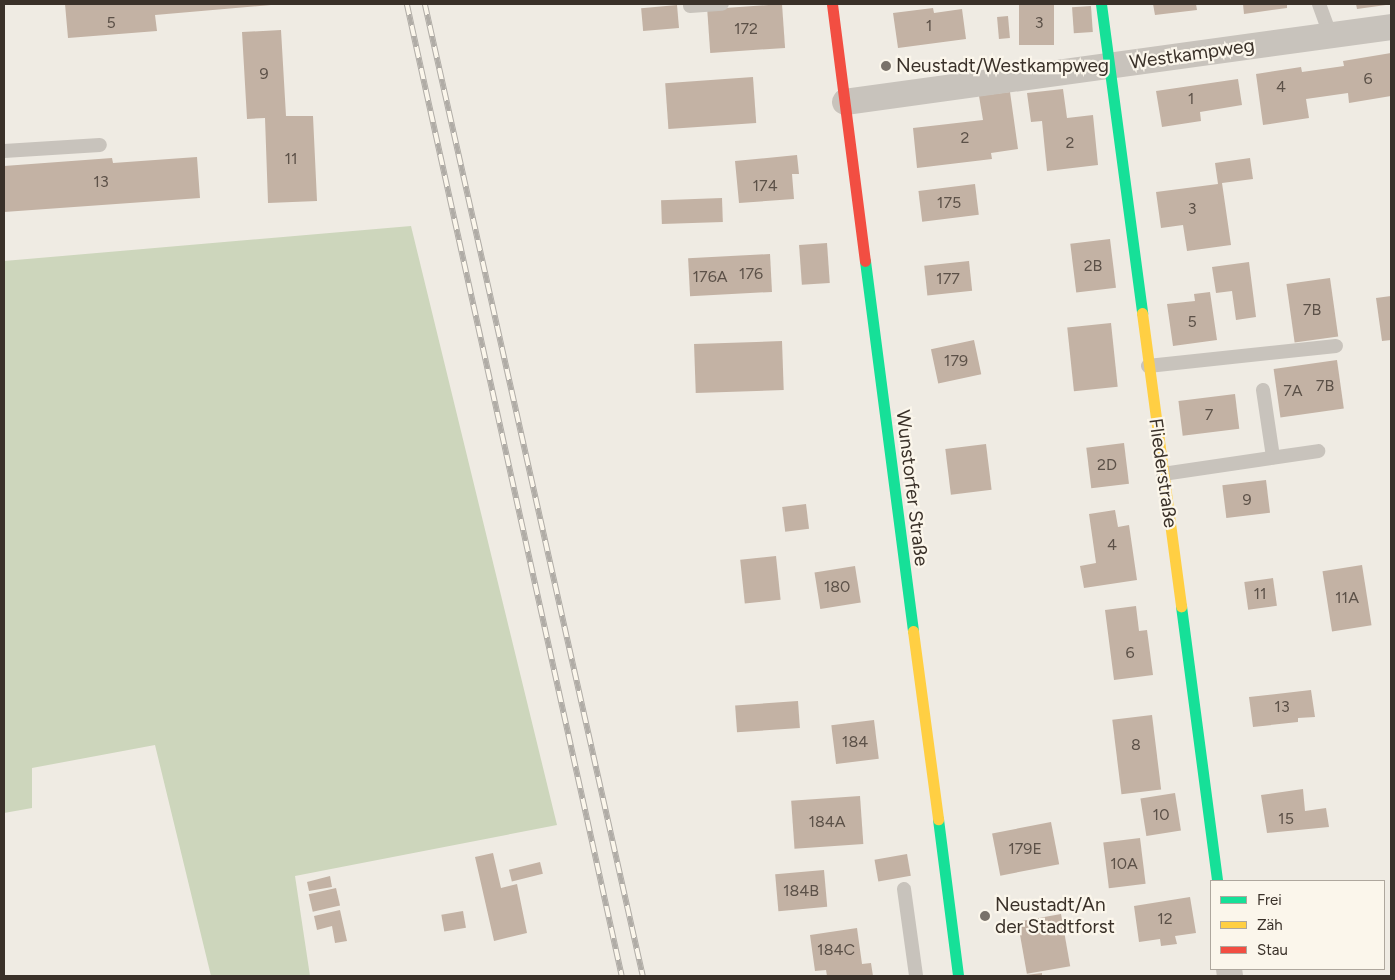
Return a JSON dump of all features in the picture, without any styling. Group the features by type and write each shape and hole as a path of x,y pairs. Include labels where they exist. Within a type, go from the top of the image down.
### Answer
{"street":[{"name":"Wunstorfer Straße","path":"832,4 958,976"},
{"name":"Fliederstraße","path":"1101,4 1217,880"},
{"name":"Westkampweg","path":"845,102 1391,27"}],"lane":[{"path":"690,6 722,4"},
{"path":"1319,4 1330,35"},
{"path":"4,151 100,145"},
{"path":"1148,366 1336,346"},
{"path":"1263,390 1273,457"},
{"path":"1163,474 1318,451"},
{"path":"904,889 916,976"}],"green space":[{"path":"411,226 557,825 295,876 310,976 211,976 155,745 32,768 32,808 4,813 4,261"}],"building":[{"path":"65,4 271,5 155,15 157,31 68,38"},
{"path":"782,4 785,48 710,53 707,9"},
{"path":"1019,4 1054,4 1054,45 1019,45"},
{"path":"1153,4 1196,4 1197,10 1155,15"},
{"path":"1243,4 1287,4 1287,8 1244,14"},
{"path":"1356,4 1386,4 1386,5 1357,9"},
{"path":"677,5 679,28 643,31 641,8"},
{"path":"1091,6 1093,32 1074,33 1072,7"},
{"path":"933,8 934,13 962,9 966,39 898,48 893,13"},
{"path":"1008,16 1010,38 999,39 997,17"},
{"path":"281,30 286,116 313,116 317,201 268,203 265,118 247,119 242,32"},
{"path":"1391,53 1391,96 1349,103 1348,93 1306,99 1309,118 1263,125 1256,74 1301,67 1302,72 1344,66 1343,61"},
{"path":"753,77 756,123 668,129 665,83"},
{"path":"1238,79 1242,105 1200,112 1201,121 1162,127 1156,91"},
{"path":"1063,89 1067,118 1093,115 1098,165 1047,171 1042,121 1031,122 1027,93"},
{"path":"1010,92 1018,149 991,153 992,159 917,168 913,128 983,120 979,96"},
{"path":"797,155 799,174 792,174 794,199 739,203 735,161"},
{"path":"197,157 200,198 4,212 4,166 112,158 113,163"},
{"path":"1250,158 1253,179 1222,183 1231,245 1187,251 1183,225 1161,228 1156,192 1218,184 1215,163"},
{"path":"975,184 979,215 922,222 918,191"},
{"path":"722,198 723,222 662,224 661,200"},
{"path":"1110,239 1116,288 1076,293 1070,244"},
{"path":"827,243 830,283 802,285 799,245"},
{"path":"770,254 772,292 690,296 688,258"},
{"path":"969,261 972,291 927,296 924,266"},
{"path":"1249,262 1256,317 1236,320 1232,291 1216,293 1212,267"},
{"path":"1330,278 1338,336 1295,343 1286,284"},
{"path":"1210,292 1217,340 1173,346 1167,304 1195,301 1194,294"},
{"path":"1391,296 1391,340 1382,341 1376,298"},
{"path":"1111,323 1118,387 1074,391 1067,328"},
{"path":"974,340 981,374 938,383 931,349"},
{"path":"782,341 784,390 696,393 694,344"},
{"path":"1337,360 1344,409 1280,417 1274,369"},
{"path":"1235,394 1239,429 1183,436 1178,401"},
{"path":"1124,443 1129,484 1091,488 1086,448"},
{"path":"986,444 992,490 951,495 945,449"},
{"path":"1266,480 1270,513 1226,518 1222,485"},
{"path":"806,504 809,529 785,532 782,507"},
{"path":"1115,510 1118,527 1129,525 1137,580 1084,588 1080,566 1096,563 1089,514"},
{"path":"776,556 781,600 745,604 740,560"},
{"path":"1362,565 1372,625 1332,632 1322,571"},
{"path":"855,566 861,603 820,609 815,572"},
{"path":"1273,578 1277,606 1248,610 1244,582"},
{"path":"1136,606 1139,631 1147,630 1153,675 1114,680 1105,610"},
{"path":"1311,690 1315,717 1298,718 1298,722 1253,727 1249,697"},
{"path":"798,701 800,728 737,732 735,705"},
{"path":"1152,715 1161,789 1121,794 1112,720"},
{"path":"874,720 879,759 836,764 831,725"},
{"path":"1303,789 1305,811 1326,808 1329,827 1267,833 1261,795"},
{"path":"1175,793 1181,831 1146,836 1140,798"},
{"path":"860,796 863,844 795,849 791,801"},
{"path":"1051,822 1059,864 1000,876 992,833"},
{"path":"1140,838 1146,884 1109,888 1103,843"},
{"path":"493,853 501,888 517,884 527,933 494,941 475,857"},
{"path":"907,854 911,876 878,881 875,860"},
{"path":"540,862 543,874 512,881 509,870"},
{"path":"824,870 827,907 778,911 775,874"},
{"path":"330,876 332,887 309,891 307,882"},
{"path":"336,888 340,906 313,912 309,894"},
{"path":"1190,897 1196,933 1175,936 1177,944 1161,946 1160,939 1139,942 1134,906"},
{"path":"340,910 347,941 335,943 332,926 317,930 314,916"},
{"path":"463,911 466,928 444,932 441,915"},
{"path":"1061,914 1070,966 1027,974 1018,922"},
{"path":"857,928 862,964 871,963 873,976 827,976 826,970 815,971 810,935"},
{"path":"1042,973 1042,976 1026,976 1026,975"}],"railway":[{"path":"407,4 622,976"},
{"path":"425,4 643,976"}],"traffic: fast":[{"path":"1101,4 1142,313"},
{"path":"865,261 913,631"},
{"path":"1181,606 1217,880"},
{"path":"938,819 958,976"}],"traffic: slow":[{"path":"1142,313 1181,606"},
{"path":"913,631 938,819"}],"traffic: jam":[{"path":"832,4 865,261"}],"place":[{"name":"Neustadt/Westkampweg","path":"886,66"},
{"name":"Neustadt/An der Stadtforst","path":"985,916"}]}
